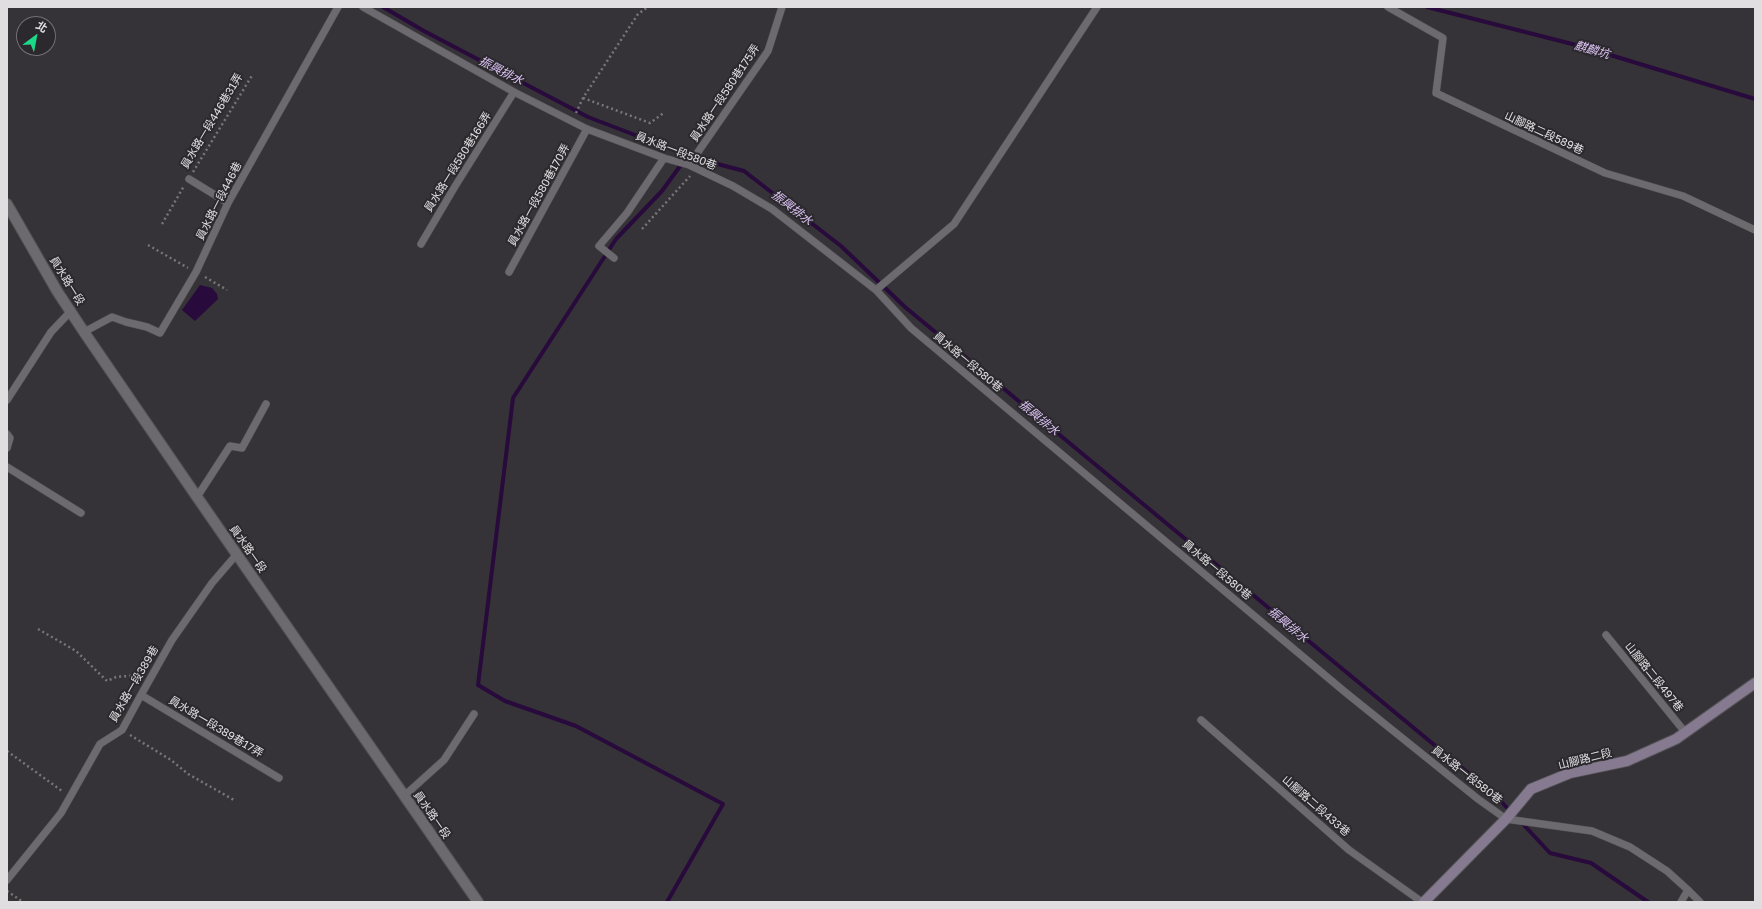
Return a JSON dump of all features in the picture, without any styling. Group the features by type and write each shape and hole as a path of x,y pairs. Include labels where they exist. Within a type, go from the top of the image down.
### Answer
{"main road":[{"name":"山腳路二段","path":"1423,902 1506,819 1531,789 1570,773 1627,761 1676,738 1755,682"}],"street":[{"name":"員水路一段","path":"7,204 57,291 84,332 478,902"}],"lane":[{"name":"員水路一段446巷","path":"84,332 112,317 147,327 160,333 196,272 228,203 338,7"},
{"name":"員水路一段580巷","path":"363,7 514,92 588,129 664,158 689,165 733,186 772,209 876,290 911,328 1345,692 1478,799 1506,819"},
{"name":"員水路一段580巷175弄","path":"689,165 768,51 782,7"},
{"path":"876,290 954,224 1097,7"},
{"name":"山腳路二段589巷","path":"1388,7 1443,38 1436,93 1605,174 1683,196 1755,230"},
{"name":"員水路一段580巷166弄","path":"421,244 514,92"},
{"name":"員水路一段580巷170弄","path":"509,272 588,129"},
{"path":"614,258 599,246 628,213 664,158"},
{"name":"員水路一段446巷31弄","path":"189,179 228,203"},
{"path":"7,400 51,332 71,311"},
{"path":"197,497 230,446 242,448 266,404"},
{"path":"7,434 10,438 7,448"},
{"path":"7,467 81,513"},
{"name":"員水路一段389巷","path":"7,880 61,813 69,796 100,744 122,730 172,640 212,583 237,554"},
{"name":"山腳路二段497巷","path":"1606,635 1685,732"},
{"name":"員水路一段389巷17弄","path":"141,695 279,778"},
{"path":"404,796 444,760 474,714"},
{"name":"山腳路二段433巷","path":"1201,720 1349,850 1423,902"},
{"path":"1506,819 1592,831 1630,847 1667,871 1700,902"},
{"path":"1681,902 1688,890"}],"path":[{"path":"572,121 583,98 638,14 648,7"},
{"name":"員水路一段446巷31弄","path":"162,224 253,74"},
{"path":"583,98 641,121 650,123 665,112"},
{"path":"642,229 696,169"},
{"path":"148,245 226,290"},
{"path":"38,629 76,651 107,681 116,677 153,674"},
{"path":"122,730 171,760 188,774 234,800"},
{"path":"7,752 69,796"},
{"path":"7,892 23,902"}],"shaded area":[{"path":"200,285 212,288 217,294 218,299 195,321 182,310"}],"waterway":[{"name":"振興排水","path":"383,7 424,31 588,117 695,158 744,171 841,246 905,307 1496,796 1512,813"},
{"name":"麒麟坑","path":"1427,7 1584,47 1755,99"},
{"path":"667,902 723,804 576,726 505,701 478,685 513,398 616,239 662,191 688,155"},
{"name":"振興排水","path":"1521,822 1550,853 1591,863 1648,902"}]}
